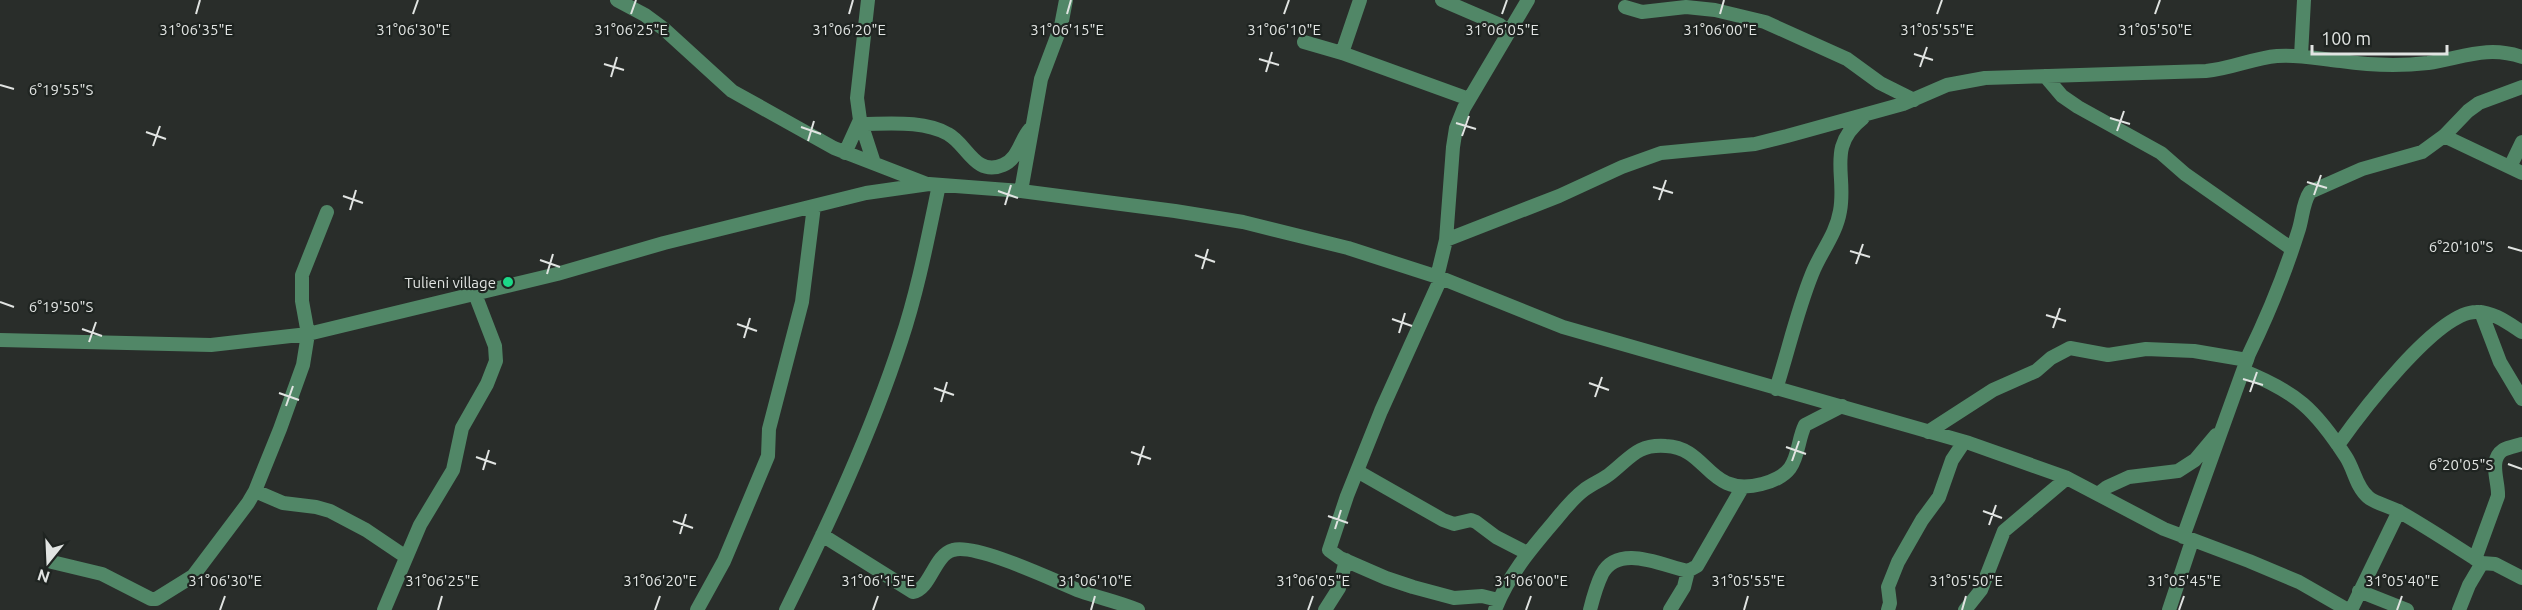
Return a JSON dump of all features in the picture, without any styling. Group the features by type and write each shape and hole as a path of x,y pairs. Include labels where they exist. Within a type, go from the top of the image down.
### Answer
{"street":[{"path":"617,0 645,15 664,29 724,85 784,122 845,153 934,185"},
{"path":"868,0 857,98 860,122 874,163"},
{"path":"1021,191 1030,129 1044,65 1061,26 1066,0"},
{"path":"1342,52 1359,0"},
{"path":"1442,0 1508,31"},
{"path":"1528,0 1469,99 1456,128 1446,240 1439,278 1357,471 1329,547 1331,553 1386,578 1448,597 1482,596 1497,605 1527,553 1574,498 1610,474 1639,450 1664,446 1680,449 1718,480 1742,488 1767,483 1785,473 1797,452 1805,425 1842,406"},
{"path":"2301,56 2304,0"},
{"path":"1625,7 1642,12 1686,7 1706,9 1765,22 1846,59 1880,83 1914,100"},
{"path":"1304,42 1342,52 1469,99"},
{"path":"1446,240 1661,153 1755,144 1868,114 1914,100 1947,85 1965,81 1984,78 2206,71 2227,69 2277,56 2301,56 2344,62 2428,63 2491,50 2509,52 2522,57"},
{"path":"2045,76 2062,96 2161,153 2185,174 2292,249"},
{"path":"2169,610 2221,430 2245,365 2264,326 2299,230 2305,199 2310,192 2362,169 2422,152 2444,136 2479,103 2522,87"},
{"path":"1776,389 1810,280 1840,213 1839,160 1841,149 1851,128 1868,114"},
{"path":"845,153 860,122"},
{"path":"860,122 934,128 956,139 977,164 994,167 1002,166 1015,156 1030,129"},
{"path":"2444,136 2516,170 2522,142"},
{"path":"786,610 822,535 879,404 902,339 918,280 934,185"},
{"path":"0,340 211,345 308,334 475,294 866,193 934,185 1021,191 1243,222 1348,248 1439,278 1559,326 1964,442 2042,467 2188,539 2299,582 2349,610 2399,511"},
{"path":"697,610 724,561 768,456 769,429 802,302 814,206"},
{"path":"52,562 102,574 146,598 156,599 193,576 248,503 298,384 308,334 302,301 302,275 327,212"},
{"path":"384,610 420,525 453,470 462,428 487,384 496,361 495,346 475,294"},
{"path":"2338,445 2364,409 2433,333 2466,313 2481,312 2502,320 2522,332"},
{"path":"2481,312 2500,362 2522,399"},
{"path":"1928,432 1993,390 2036,371 2051,358 2070,348 2108,355 2146,349 2194,351 2245,365 2300,400 2322,422 2338,445 2365,494 2373,501 2399,511 2478,561 2495,564 2522,578"},
{"path":"2098,494 2107,486 2129,477 2178,471 2194,460 2221,430"},
{"path":"1888,610 1890,603 1888,587 1893,572 1909,541 1940,496 1952,460 1964,442"},
{"path":"2459,610 2478,561 2498,496 2499,487 2495,465 2497,459 2505,449 2522,444"},
{"path":"1357,471 1443,520 1454,524 1471,520 1496,537 1527,553"},
{"path":"1965,610 1981,590 2004,531 2067,478"},
{"path":"1670,610 1684,587 1688,571 1701,560 1742,488"},
{"path":"255,490 283,503 330,511 366,530 406,557"},
{"path":"822,535 913,592 921,589 946,553 953,550 973,549 1048,576 1081,591 1138,610"},
{"path":"1590,610 1602,574 1615,561 1631,558 1688,571"},
{"path":"1325,610 1339,588 1346,560"},
{"path":"2359,591 2407,610"}],"place":[{"name":"Tulieni village","path":"508,282"}]}
